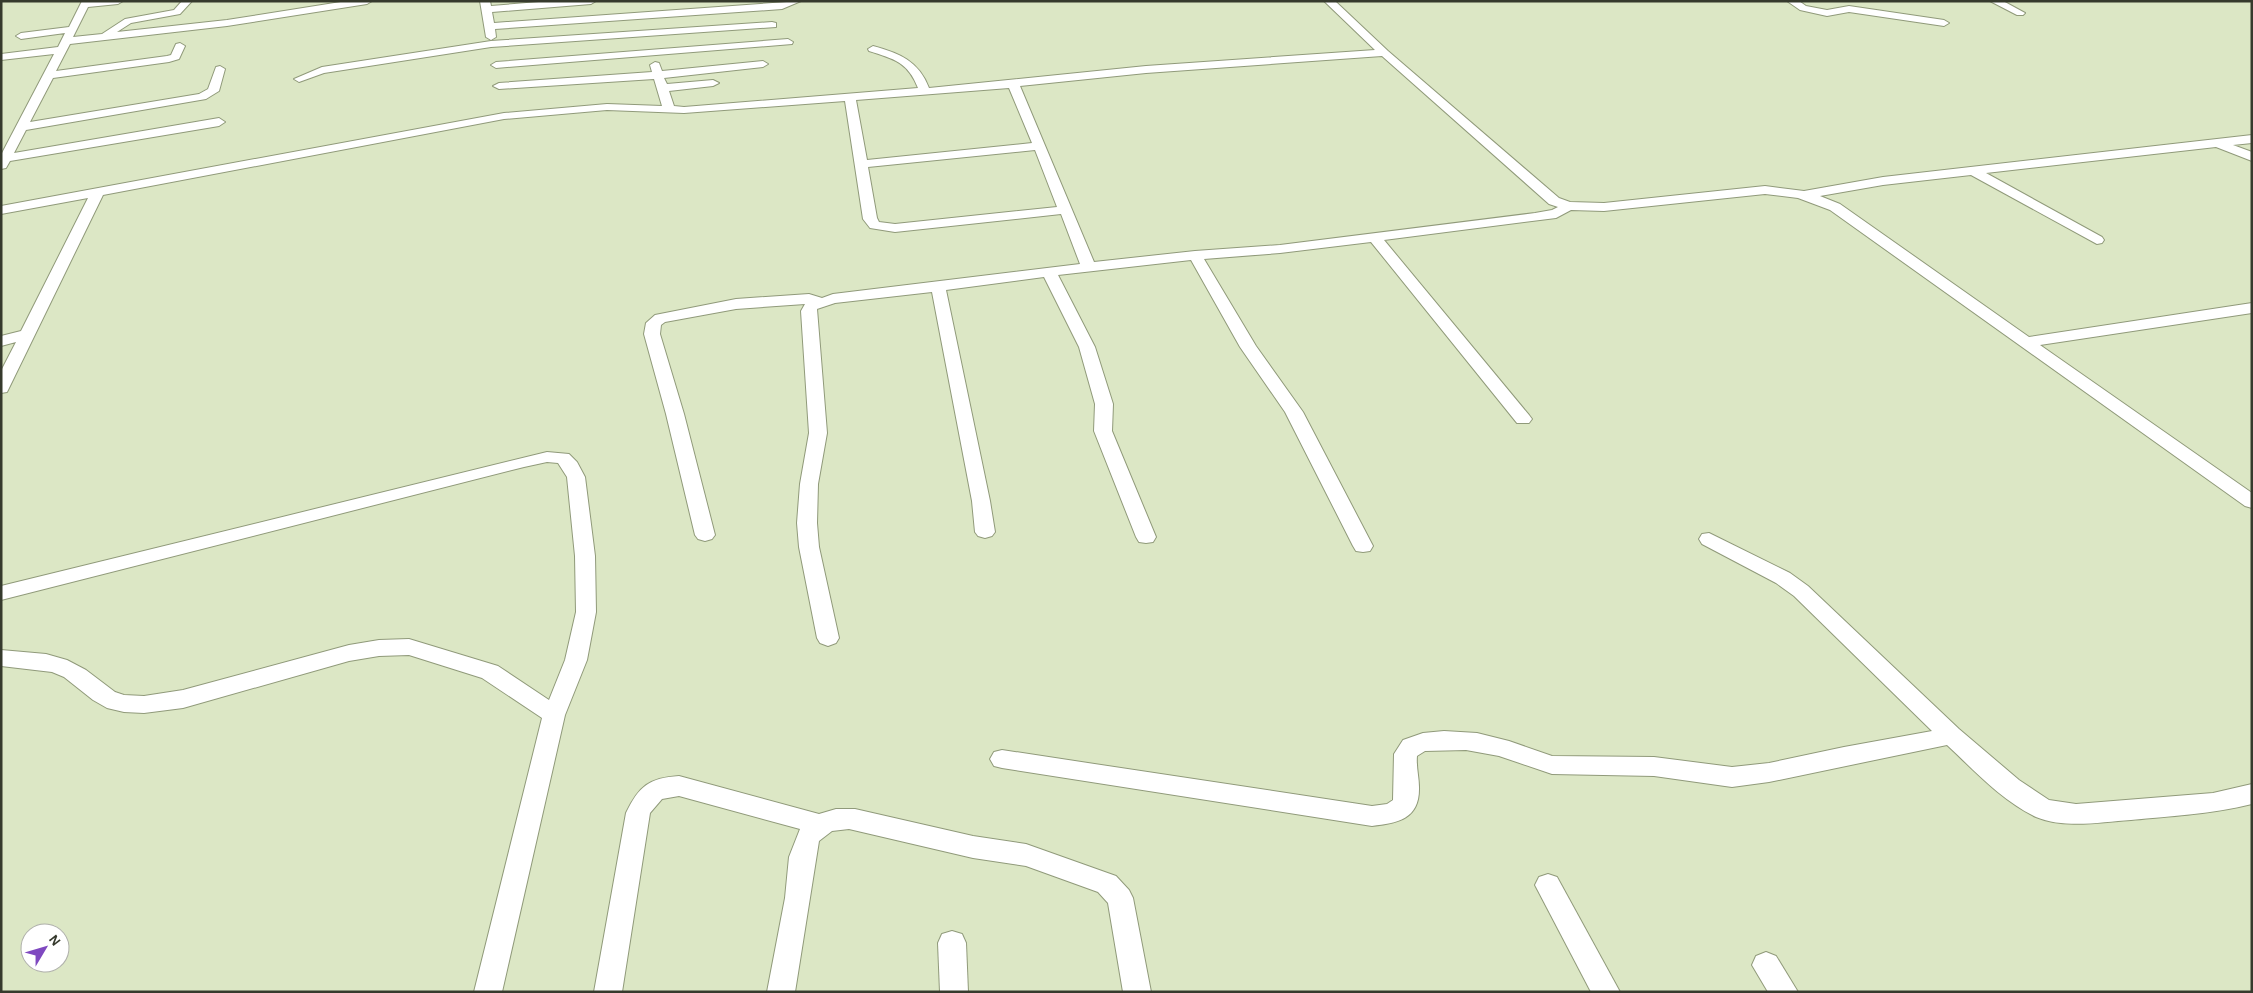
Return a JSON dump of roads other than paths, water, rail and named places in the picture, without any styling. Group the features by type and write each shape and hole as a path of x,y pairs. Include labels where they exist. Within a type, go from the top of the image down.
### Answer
{"street":[{"path":"4,162 86,3 118,1"},
{"path":"101,38 128,21 177,12 187,1"},
{"path":"1,57 101,38 228,23 367,1"},
{"path":"503,108 486,5 591,1"},
{"path":"630,1 652,53 669,110"},
{"path":"490,26 782,6 796,1"},
{"path":"1329,1 1384,54 1554,201 1568,206 1604,207 1765,190 1782,190 1804,195 1835,207 2252,502"},
{"path":"1792,1 1802,8 1822,12 1849,9 1944,23 1869,1"},
{"path":"1995,1 2020,13"},
{"path":"299,79 322,70 491,44 772,25"},
{"path":"21,36 73,29"},
{"path":"496,65 788,42"},
{"path":"48,75 169,59 175,57 180,46"},
{"path":"873,49 899,58 913,66 919,74 925,91"},
{"path":"1,210 97,193 503,108 607,107 669,110 925,91 1142,69 1384,54"},
{"path":"499,86 658,75 763,64"},
{"path":"22,127 202,97 213,91 220,69"},
{"path":"662,88 721,82"},
{"path":"1013,83 1037,146 1090,267"},
{"path":"850,96 870,219 875,225 884,228 1065,210"},
{"path":"4,162 219,122"},
{"path":"1804,195 1883,181 2252,139"},
{"path":"2218,143 2252,157"},
{"path":"861,164 1037,146"},
{"path":"1973,171 2097,240"},
{"path":"1,388 97,193"},
{"path":"828,638 809,547 807,523 809,484 815,459 818,433 809,311 811,306 820,302 1049,272 1195,255 1280,249 1556,214 1568,206"},
{"path":"1374,237 1523,419"},
{"path":"1195,255 1248,348 1294,412 1363,546"},
{"path":"1049,272 1087,346 1104,404 1103,431 1146,537"},
{"path":"938,287 985,532"},
{"path":"705,535 675,414 652,334 654,323 660,318 668,316 736,304 809,299 820,302"},
{"path":"2026,342 2252,308"},
{"path":"1,340 26,335"},
{"path":"1,593 524,462 547,457 563,458 571,466 576,477 585,556 586,612 576,660 554,715 488,992"},
{"path":"1709,538 1783,578 1801,591 1951,735 2010,788 2044,809 2076,814 2213,803 2252,794"},
{"path":"1,658 59,666 86,681 108,699 124,703 154,703 183,699 349,653 379,648 409,647 490,672 554,715"},
{"path":"1002,759 1372,816 1394,813 1405,805 1408,794 1404,759 1409,749 1421,742 1461,740 1507,749 1551,765 1657,766 1700,775 1732,777 1777,772 1828,758 1931,741 1951,735"},
{"path":"608,992 638,813 647,795 662,786 679,786 821,825"},
{"path":"781,992 798,896 804,846 811,833 821,825 838,818 855,818 973,847 1026,855 1106,884 1120,898 1137,992"},
{"path":"1548,885 1606,992"},
{"path":"952,943 954,992"},
{"path":"1766,965 1784,992"}]}
